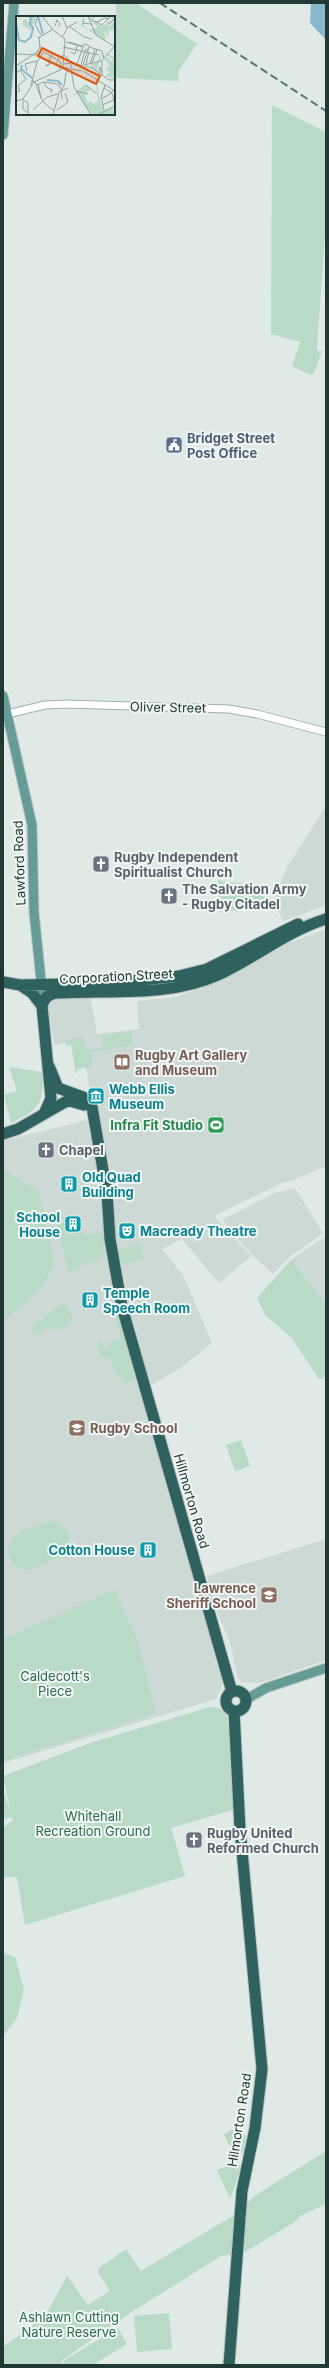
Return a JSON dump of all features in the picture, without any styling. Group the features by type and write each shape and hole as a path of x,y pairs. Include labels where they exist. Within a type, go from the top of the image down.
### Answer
{"highway":[{"name":"Corporation Street","path":"3,982 20,985 143,982 184,975 207,969 281,931 326,912"},
{"name":"Corporation Street","path":"42,1003 54,993 160,990 196,983 218,975 295,933 326,919"},
{"path":"20,985 32,993 42,1003 51,1098 44,1114"},
{"name":"Hillmorton Road","path":"49,1066 56,1085 64,1091 84,1097 92,1107 107,1192 110,1239 122,1307 145,1391 173,1480 232,1692"},
{"path":"3,1134 59,1105 70,1101 83,1104 93,1116"},
{"path":"232,1692 240,1693 245,1700 242,1708 234,1711 229,1708 226,1703 226,1698 232,1692"},
{"name":"Hilmorton Road","path":"229,2365 241,2203 261,2089 260,2042 247,1915 234,1711"}],"main road":[{"path":"3,135 14,3"},
{"name":"Lawford Road","path":"3,696 32,825 34,912 43,984 42,1003"},
{"path":"245,1700 266,1688 326,1668"}],"street":[{"name":"Oliver Street","path":"7,714 45,705 213,708 257,714 326,732"}],"shaded area":[{"path":"326,806 326,905 284,921 276,908 275,898 287,867"},
{"name":"Rugby School","path":"326,929 326,1166 289,1182 284,1182 214,1216 251,1256 219,1283 182,1239 162,1249 183,1275 212,1343 179,1369 139,1392 164,1465 223,1684 216,1699 3,1763 3,1141 87,1120 103,1197 102,1215 114,1212 113,1198 107,1190 81,1039 54,1045 48,1007 53,1001 60,998 90,997 97,1034 139,1029 137,1001 177,997 216,982 289,943"},
{"path":"295,1188 323,1233 288,1258 273,1274 254,1257 222,1220 275,1193"},
{"path":"323,1238 326,1239 326,1303 291,1260"},
{"name":"Lawrence Sheriff School","path":"326,1539 326,1660 260,1683 241,1682 237,1676 231,1645 218,1614 207,1576"}],"green space":[{"path":"116,3 136,3 197,44 178,72 179,81 115,78"},
{"path":"272,105 326,132 326,221 317,347 317,351 322,351 314,373 310,375 292,366 300,342 271,334"},
{"path":"218,880 241,883 254,889 265,898 264,908 219,912"},
{"path":"131,1031 133,1043 128,1046 91,1052 93,1066 78,1069 76,1074 71,1045 66,1046 65,1040 84,1037 87,1050 103,1047 102,1036"},
{"path":"9,1067 42,1072 42,1092 38,1105 28,1114 11,1123 4,1095 17,1091"},
{"path":"3,1169 39,1192 55,1265 40,1290 3,1321"},
{"path":"65,1219 68,1235 73,1233 74,1228 81,1229 84,1235 103,1233 104,1256 68,1273 58,1225 65,1223"},
{"path":"137,1241 145,1258 126,1264 120,1263 116,1249 134,1246"},
{"path":"291,1260 326,1303 326,1378 319,1379 291,1337 266,1316 257,1298"},
{"path":"64,1302 73,1318 70,1325 65,1326 64,1329 45,1329 36,1335 30,1328"},
{"path":"118,1310 135,1379 125,1384 114,1371 110,1359 100,1356 97,1343 99,1339 105,1349 108,1347 107,1343 121,1339 114,1311"},
{"path":"241,1440 250,1466 235,1471 226,1445"},
{"path":"49,1521 58,1522 69,1534 68,1550 53,1560 32,1569 26,1570 16,1566 10,1558 8,1549 9,1544 15,1536 23,1531"},
{"name":"Caldecott's Piece","path":"115,1589 139,1644 156,1713 3,1761 3,1639"},
{"name":"Whitehall Recreation Ground","path":"210,1707 219,1708 227,1713 236,1809 171,1828 185,1876 25,1925 17,1877 3,1877 3,1828 13,1820 12,1817 3,1819 3,1789 11,1814 3,1776 90,1743"},
{"path":"3,1953 15,1957 24,1989 17,2018 3,2036"},
{"path":"232,2130 238,2130 246,2136 244,2150 240,2156 227,2157 231,2149 224,2134"},
{"name":"Ashlawn Cutting Nature Reserve","path":"326,2151 326,2204 300,2216 295,2222 245,2252 221,2256 130,2313 61,2361 63,2365 3,2365 3,2347 28,2329 48,2311 67,2276 88,2305 110,2291 98,2272 99,2268 126,2249 141,2271 238,2213 253,2197"},
{"path":"235,2163 240,2165 239,2174 230,2199 217,2170"},
{"path":"169,2313 172,2349 137,2352 134,2316"},
{"path":"118,2328 127,2344 92,2365 65,2365 63,2361"}],"water":[{"path":"311,3 326,3 326,40 310,23"}],"railway":[{"path":"160,3 326,111"}],"place":[{"name":"Bridget Street Post Office","path":"174,445"},
{"name":"Rugby Independent Spiritualist Church","path":"101,864"},
{"name":"The Salvation Army - Rugby Citadel","path":"169,896"},
{"name":"Rugby Art Gallery and Museum","path":"122,1062"},
{"name":"Webb Ellis Museum","path":"96,1096"},
{"name":"Infra Fit Studio","path":"216,1125"},
{"name":"Chapel","path":"46,1150"},
{"name":"Old Quad Building","path":"69,1184"},
{"name":"School House","path":"73,1224"},
{"name":"Macready Theatre","path":"127,1231"},
{"name":"Temple Speech Room","path":"90,1300"},
{"name":"Rugby School","path":"77,1428"},
{"name":"Cotton House","path":"148,1550"},
{"name":"Lawrence Sheriff School","path":"269,1595"},
{"name":"Rugby United Reformed Church","path":"194,1840"}]}
